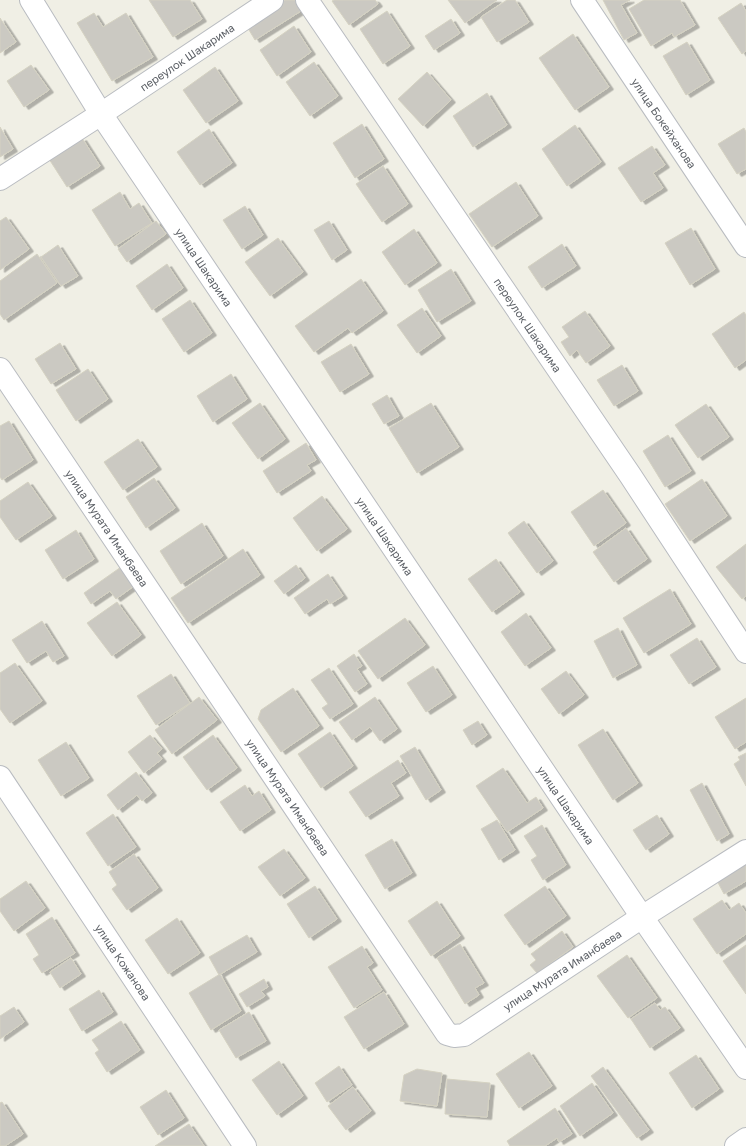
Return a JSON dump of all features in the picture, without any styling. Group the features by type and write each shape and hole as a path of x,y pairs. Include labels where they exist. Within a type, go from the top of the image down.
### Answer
{"street":[{"name":"улица Шакарима","path":"31,0 101,114 642,917 746,1068"},
{"name":"переулок Шакарима","path":"101,114 272,0"},
{"name":"переулок Шакарима","path":"307,0 630,476 746,652"},
{"name":"улица Бокейханова","path":"582,0 746,246"},
{"path":"0,179 101,114"},
{"name":"улица Мурата Иманбаева","path":"0,369 447,1034 454,1036 464,1035 642,917"},
{"name":"улица Кожанова","path":"0,777 245,1146"},
{"path":"642,917 746,851"},
{"path":"736,1146 746,1139"}],"building":[{"path":"149,0 190,0 202,19 173,37"},
{"path":"285,0 295,0 301,11 255,40 246,25"},
{"path":"375,0 378,4 349,25 332,1"},
{"path":"448,0 497,0 465,23"},
{"path":"507,0 515,0 529,22 497,42 481,17"},
{"path":"603,0 630,0 621,5 637,33 624,40"},
{"path":"644,0 680,0 695,25 674,37 672,33 651,46 629,9"},
{"path":"741,3 746,11 746,51 742,54 718,18"},
{"path":"387,11 410,46 383,64 360,29"},
{"path":"94,13 103,27 126,13 153,57 112,81 77,23"},
{"path":"0,18 16,42 0,53"},
{"path":"451,19 460,33 434,50 425,36"},
{"path":"294,26 311,52 277,76 260,50"},
{"path":"573,34 609,87 575,110 539,58"},
{"path":"687,42 710,80 686,95 663,56"},
{"path":"314,62 338,96 310,116 286,82"},
{"path":"31,65 49,90 24,107 7,81"},
{"path":"215,67 238,101 206,123 183,90"},
{"path":"427,72 451,100 423,126 398,99"},
{"path":"487,93 507,125 473,147 453,116"},
{"path":"362,124 384,159 355,178 333,143"},
{"path":"575,125 601,162 567,186 542,149"},
{"path":"0,127 13,149 0,157"},
{"path":"744,128 746,132 746,169 737,174 718,144"},
{"path":"209,129 232,163 200,185 177,152"},
{"path":"82,138 100,166 67,187 49,159"},
{"path":"652,146 665,165 653,173 663,188 641,202 618,168"},
{"path":"383,166 408,204 382,222 356,184"},
{"path":"516,182 538,216 492,247 469,214"},
{"path":"120,192 130,209 139,203 152,223 115,246 92,210"},
{"path":"245,206 263,235 242,249 223,220"},
{"path":"6,217 29,249 0,270 0,221"},
{"path":"156,221 166,234 127,262 118,249"},
{"path":"329,221 347,250 332,260 314,230"},
{"path":"691,228 715,269 690,285 665,243"},
{"path":"414,229 437,263 405,285 382,252"},
{"path":"278,238 303,272 270,296 245,262"},
{"path":"562,244 576,266 542,288 528,267"},
{"path":"58,245 78,276 61,286 41,257"},
{"path":"37,254 57,283 4,320 0,314 0,281"},
{"path":"167,264 183,288 152,310 136,286"},
{"path":"451,269 471,301 437,322 418,290"},
{"path":"361,279 383,311 352,333 348,328 314,352 295,326"},
{"path":"190,300 212,333 184,352 162,319"},
{"path":"422,308 441,336 417,353 397,325"},
{"path":"585,311 610,346 586,363 577,350 570,356 561,342 569,337 562,327"},
{"path":"744,312 746,315 746,360 735,368 712,334"},
{"path":"60,343 76,369 51,384 35,359"},
{"path":"351,344 369,374 340,392 321,362"},
{"path":"622,365 638,391 614,406 597,380"},
{"path":"88,369 108,399 76,421 56,390"},
{"path":"231,374 247,399 213,422 197,396"},
{"path":"387,395 399,416 384,424 372,404"},
{"path":"260,403 285,439 258,459 232,423"},
{"path":"431,403 459,447 417,473 389,428"},
{"path":"706,404 729,437 698,458 675,425"},
{"path":"9,421 33,460 2,480 0,477 0,426"},
{"path":"668,435 691,471 665,487 643,451"},
{"path":"138,439 157,467 123,490 104,462"},
{"path":"306,443 316,460 307,465 311,471 277,493 263,471"},
{"path":"154,478 175,508 146,528 126,497"},
{"path":"702,479 727,516 690,541 665,504"},
{"path":"28,482 52,516 16,540 0,517 0,501"},
{"path":"603,490 626,523 594,546 571,512"},
{"path":"322,496 347,529 317,551 293,518"},
{"path":"524,521 553,561 537,573 508,533"},
{"path":"202,523 223,556 181,584 160,551"},
{"path":"626,528 647,559 614,582 593,552"},
{"path":"76,530 94,559 63,579 45,550"},
{"path":"746,544 746,596 742,599 716,567"},
{"path":"243,549 260,575 188,623 171,598"},
{"path":"496,559 520,592 492,612 468,579"},
{"path":"296,565 305,578 284,594 274,581"},
{"path":"121,567 134,586 116,599 110,591 91,604 84,593"},
{"path":"328,574 343,596 330,604 327,599 305,614 294,598"},
{"path":"670,589 691,624 644,653 623,618"},
{"path":"117,602 141,635 112,656 87,623"},
{"path":"526,613 551,648 525,666 501,632"},
{"path":"405,618 425,645 378,679 358,651"},
{"path":"42,621 64,656 53,662 46,651 27,663 12,640"},
{"path":"618,628 637,665 613,678 594,641"},
{"path":"697,638 716,667 689,684 670,655"},
{"path":"354,654 362,666 357,669 367,684 355,692 337,666"},
{"path":"15,663 42,701 10,723 0,709 0,673"},
{"path":"433,666 452,695 426,712 407,683"},
{"path":"329,668 353,704 330,719 322,708 328,704 311,680"},
{"path":"566,671 584,695 559,714 541,689"},
{"path":"171,674 190,703 156,725 137,696"},
{"path":"293,688 319,726 281,752 258,719 261,710"},
{"path":"199,697 217,720 172,754 155,730"},
{"path":"375,697 397,729 380,741 370,727 352,740 339,722"},
{"path":"746,698 746,742 735,749 715,717"},
{"path":"478,721 487,735 472,745 463,730"},
{"path":"603,729 638,783 613,800 578,745"},
{"path":"330,732 353,766 321,788 298,754"},
{"path":"150,735 162,749 157,753 162,759 144,773 128,752"},
{"path":"213,735 237,768 207,790 183,757"},
{"path":"66,742 89,778 61,796 38,760"},
{"path":"415,747 441,790 426,800 400,756"},
{"path":"746,753 746,786 734,764 740,760 738,757"},
{"path":"398,760 406,773 391,783 399,796 366,817 349,792"},
{"path":"503,768 527,803 536,797 543,808 507,832 476,786"},
{"path":"136,772 152,793 142,801 137,795 118,810 107,795"},
{"path":"702,783 729,834 717,841 690,790"},
{"path":"245,785 252,796 259,791 271,810 240,831 220,802"},
{"path":"113,814 136,847 108,866 86,833"},
{"path":"657,815 669,834 646,850 633,830"},
{"path":"497,820 515,850 499,860 481,829"},
{"path":"542,825 566,865 543,880 531,860 537,856 524,836"},
{"path":"392,839 412,873 385,889 365,855"},
{"path":"284,849 305,878 280,896 258,867"},
{"path":"134,854 158,888 127,910 112,889 117,885 109,872"},
{"path":"746,860 746,881 724,894 715,877"},
{"path":"26,881 45,908 14,931 0,911 0,899"},
{"path":"315,886 337,919 309,938 287,904"},
{"path":"545,886 566,916 525,945 504,915"},
{"path":"722,900 729,910 739,903 746,913 746,934 717,954 693,919"},
{"path":"437,901 460,936 431,956 408,921"},
{"path":"52,917 75,953 42,973 33,959 39,955 26,934"},
{"path":"177,918 200,953 168,974 145,940"},
{"path":"562,931 573,947 537,973 530,965 536,960 531,954"},
{"path":"247,935 257,952 219,975 209,957"},
{"path":"460,944 484,983 475,988 479,995 465,1004 437,958"},
{"path":"746,945 746,994 723,961"},
{"path":"362,946 373,963 367,967 382,990 354,1008 328,967"},
{"path":"627,955 657,998 628,1018 597,976"},
{"path":"71,958 81,974 60,988 50,972"},
{"path":"220,974 241,1011 211,1030 189,993"},
{"path":"264,979 268,987 261,991 265,996 247,1007 239,994"},
{"path":"99,990 113,1012 82,1031 69,1009"},
{"path":"384,992 404,1024 364,1049 344,1017"},
{"path":"655,1003 660,1010 665,1007 680,1028 650,1048 631,1019"},
{"path":"14,1007 24,1022 0,1039 0,1016"},
{"path":"249,1012 266,1041 236,1058 219,1030"},
{"path":"121,1021 140,1050 107,1072 95,1053 99,1050 92,1040"},
{"path":"529,1052 552,1086 519,1108 496,1074"},
{"path":"696,1055 719,1089 692,1108 669,1073"},
{"path":"279,1061 303,1096 277,1115 252,1080"},
{"path":"339,1066 352,1085 327,1102 315,1083"},
{"path":"603,1067 649,1130 637,1138 591,1076"},
{"path":"417,1069 442,1073 437,1106 400,1101 404,1075"},
{"path":"447,1079 490,1083 487,1117 445,1114"},
{"path":"592,1083 613,1113 580,1136 560,1106"},
{"path":"353,1087 371,1111 346,1130 328,1106"},
{"path":"166,1090 184,1118 158,1135 140,1107"},
{"path":"2,1102 23,1134 5,1146 0,1146 0,1103"},
{"path":"555,1108 572,1134 559,1142 557,1138 545,1146 510,1146 507,1141"},
{"path":"189,1124 204,1146 155,1146"}]}
